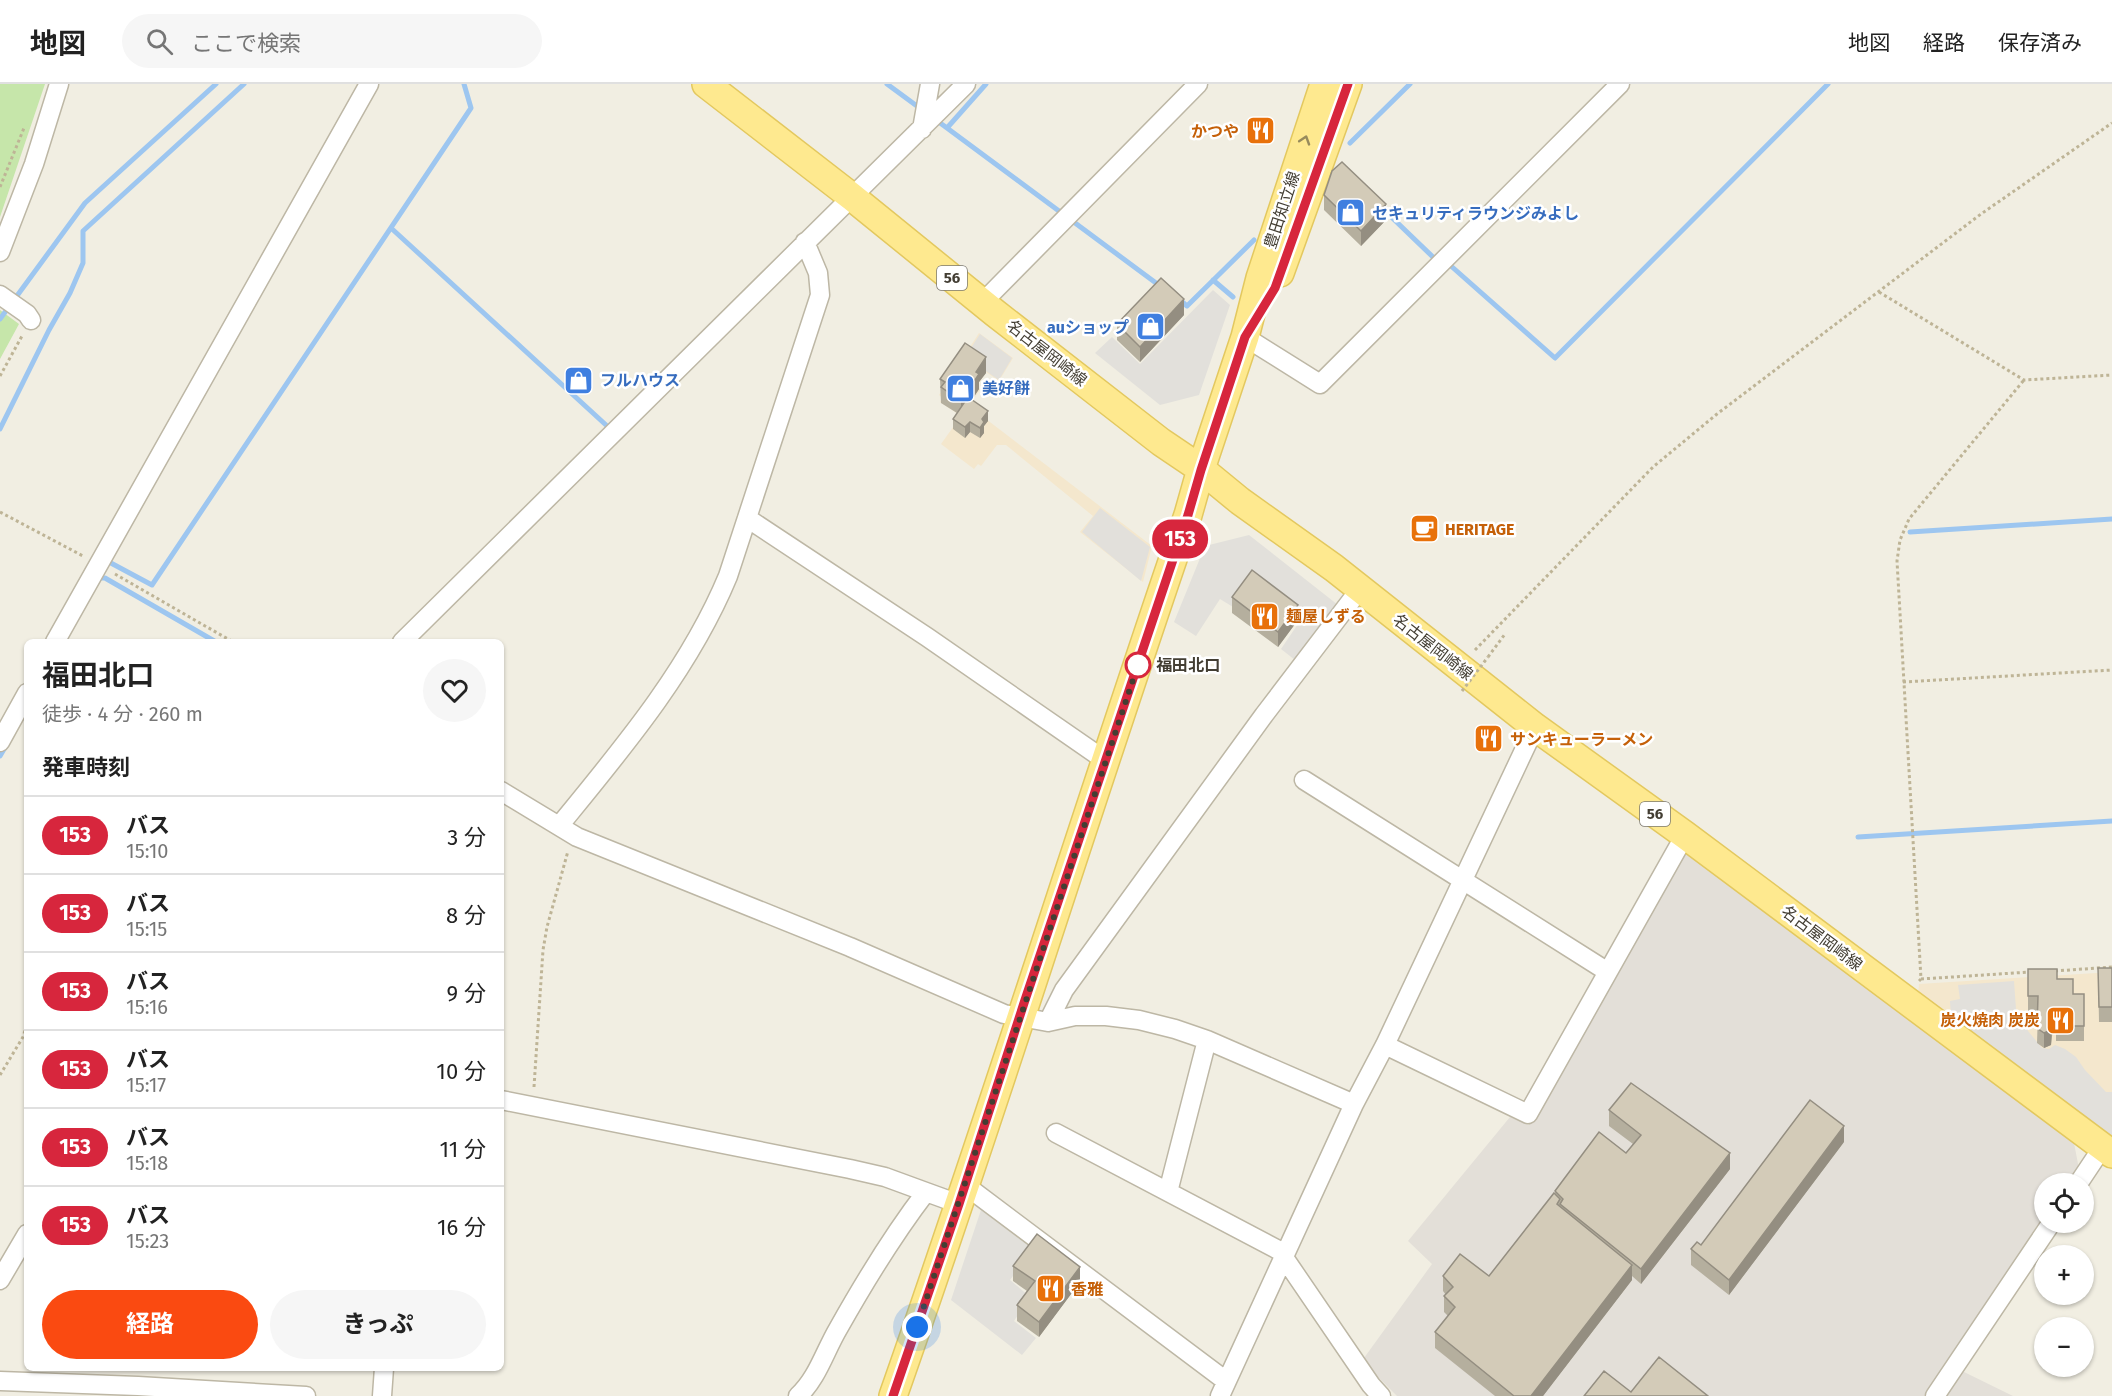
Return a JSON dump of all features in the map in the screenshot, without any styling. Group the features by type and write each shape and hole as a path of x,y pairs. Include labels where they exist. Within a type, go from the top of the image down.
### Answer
{"main road":[{"name":"名古屋岡崎線","path":"706,84 1161,442 1334,568 1460,679 1535,727 1685,835 2107,1151"},
{"name":"豊田知立線","path":"893,1396 1188,515 1245,337 1260,278 1324,84"},
{"name":"豊田知立線","path":"1245,337 1275,288 1348,84"}],"street":[{"path":"0,252 34,164 59,84"},
{"path":"57,639 369,84"},
{"path":"922,129 930,84"},
{"path":"405,639 966,84"},
{"path":"982,303 1198,84"},
{"path":"1245,337 1320,384 1620,84"},
{"path":"559,826 654,706 714,609 728,576 820,295 818,273 805,242"},
{"path":"0,295 29,317"},
{"path":"747,518 927,637 1106,761"},
{"path":"1048,1022 1064,990 1264,715 1360,589"},
{"path":"0,742 24,698"},
{"path":"504,1101 873,1174 926,1192 962,1195 1223,1389 1354,1104 1385,1045 1535,727"},
{"path":"1304,780 1608,972"},
{"path":"504,793 577,837 850,947 1004,1014 1048,1022 1075,1016 1106,1016 1139,1020 1207,1040 1354,1104"},
{"path":"1385,1045 1528,1114 1685,835"},
{"path":"1168,1192 1207,1040"},
{"path":"1056,1133 1284,1255 1371,1385 1382,1396"},
{"path":"2088,1173 2107,1151"},
{"path":"798,1396 808,1386 831,1340 870,1273 926,1192"},
{"path":"1935,1396 2045,1233"},
{"path":"0,1280 24,1239"},
{"path":"382,1396 384,1371"},
{"path":"0,1381 137,1391 306,1396"}],"path":[{"path":"0,187 27,121"},
{"path":"1460,679 1653,467 1717,414 1981,214 2112,123"},
{"path":"1879,292 2024,380 2112,375"},
{"path":"0,376 29,317"},
{"path":"2024,380 1909,519 1900,540 1897,561 1921,979 2041,971"},
{"path":"0,512 228,639"},
{"path":"1460,679 1488,657 1505,634"},
{"path":"1903,682 2112,669"},
{"path":"532,1106 542,961 547,927 568,851 577,837"},
{"path":"2052,971 2112,967"},
{"path":"0,1075 24,1034"}],"shaded area":[{"path":"1213,290 1230,305 1199,395 1160,405 1095,353 1112,337 1140,364"},
{"path":"979,333 1013,358 999,381 986,372 977,386 980,390 969,406 1152,546 1143,582 1080,532 1093,516 1006,445 997,445 981,466 978,464 974,469 941,444 961,416 940,402 943,398 939,395"},
{"path":"980,334 1012,358 999,380 965,357"},
{"path":"1100,508 1150,547 1141,581 1082,532"},
{"path":"1249,535 1338,605 1295,660 1281,649 1302,618 1252,579 1233,607 1220,599 1196,636 1174,622 1205,546"},
{"path":"1686,847 2074,1143 2079,1169 2076,1173 2034,1173 2035,1233 1924,1396 1397,1396 1370,1369 1364,1358 1432,1264 1408,1241 1510,1117 1529,1125"},
{"path":"2112,972 2112,1140 1918,995 1919,984"},
{"path":"2014,981 2016,1009 2028,1031 2042,1048 2049,1049 2055,1045 2065,1049 2076,1057 2106,1092 2112,1092 2112,1135 2110,1137 1951,1017 1950,1001 1960,999 1958,985"},
{"path":"981,1210 1033,1249 1010,1280 1030,1297 1014,1321 1036,1338 1022,1355 951,1300"},
{"path":"1960,1370 2013,1396 1942,1396"}],"green space":[{"path":"0,84 45,84 0,217"},
{"path":"0,310 19,324 0,359"}],"building":[{"path":"1342,162 1386,204 1361,231 1324,195 1332,171"},
{"path":"1161,278 1184,299 1140,347 1117,324"},
{"path":"965,343 986,357 976,372 979,374 961,401 941,387 945,382 940,379"},
{"path":"968,397 988,411 982,419 984,422 980,428 970,422 965,427 953,419"},
{"path":"1252,570 1298,605 1278,632 1232,597"},
{"path":"2098,968 2112,968 2112,1007 2099,1007"},
{"name":"炭火焼肉 炭炭","path":"2028,969 2057,969 2057,979 2073,979 2073,994 2084,994 2084,1026 2056,1026 2056,1013 2053,1013 2051,1030 2044,1033 2037,1028 2038,996 2028,996"},
{"path":"1631,1083 1730,1153 1641,1269 1560,1204 1563,1199 1555,1191 1599,1132 1626,1153 1641,1135 1609,1110"},
{"path":"1810,1100 1844,1126 1729,1280 1691,1249 1697,1242 1701,1245"},
{"path":"1554,1193 1560,1199 1557,1204 1632,1265 1531,1396 1514,1396 1435,1332 1455,1307 1444,1296 1453,1287 1443,1276 1460,1254 1489,1276"},
{"name":"香雅","path":"1037,1234 1080,1267 1039,1322 1017,1305 1035,1281 1013,1266"},
{"path":"1659,1357 1708,1396 1584,1396 1604,1371 1631,1392"}],"waterway":[{"path":"0,319 85,203 216,84"},
{"path":"0,429 83,263 83,231 244,84"},
{"path":"109,562 152,585 471,108 464,84"},
{"path":"887,84 921,109"},
{"path":"936,120 947,128 986,84"},
{"path":"1350,143 1410,84"},
{"path":"1451,266 1555,358 1828,84"},
{"path":"947,128 1160,286"},
{"path":"1381,207 1434,258"},
{"path":"391,228 606,425"},
{"path":"1180,300 1187,306 1254,240"},
{"path":"1213,280 1233,297"},
{"path":"1910,532 2112,519"},
{"path":"97,580 105,578 211,639"},
{"path":"0,756 7,744"},
{"path":"1858,837 2112,821"}],"bus line":[{"name":"153","path":"893,1396 1099,783 1245,337 1275,288 1348,84"}],"place":[{"name":"かつや","path":"1260,131"},
{"name":"セキュリティラウンジみよし","path":"1351,213"},
{"name":"auショップ","path":"1150,327"},
{"name":"フルハウス","path":"579,380"},
{"name":"美好餅","path":"961,388"},
{"name":"HERITAGE","path":"1424,529"},
{"name":"麺屋しずる","path":"1265,616"},
{"name":"福田北口","path":"1138,665"},
{"name":"サンキューラーメン","path":"1489,739"},
{"name":"炭火焼肉 炭炭","path":"2061,1020"},
{"name":"香雅","path":"1050,1289"}],"route":[{"path":"917,1327 1140,659 1138,665"}]}
